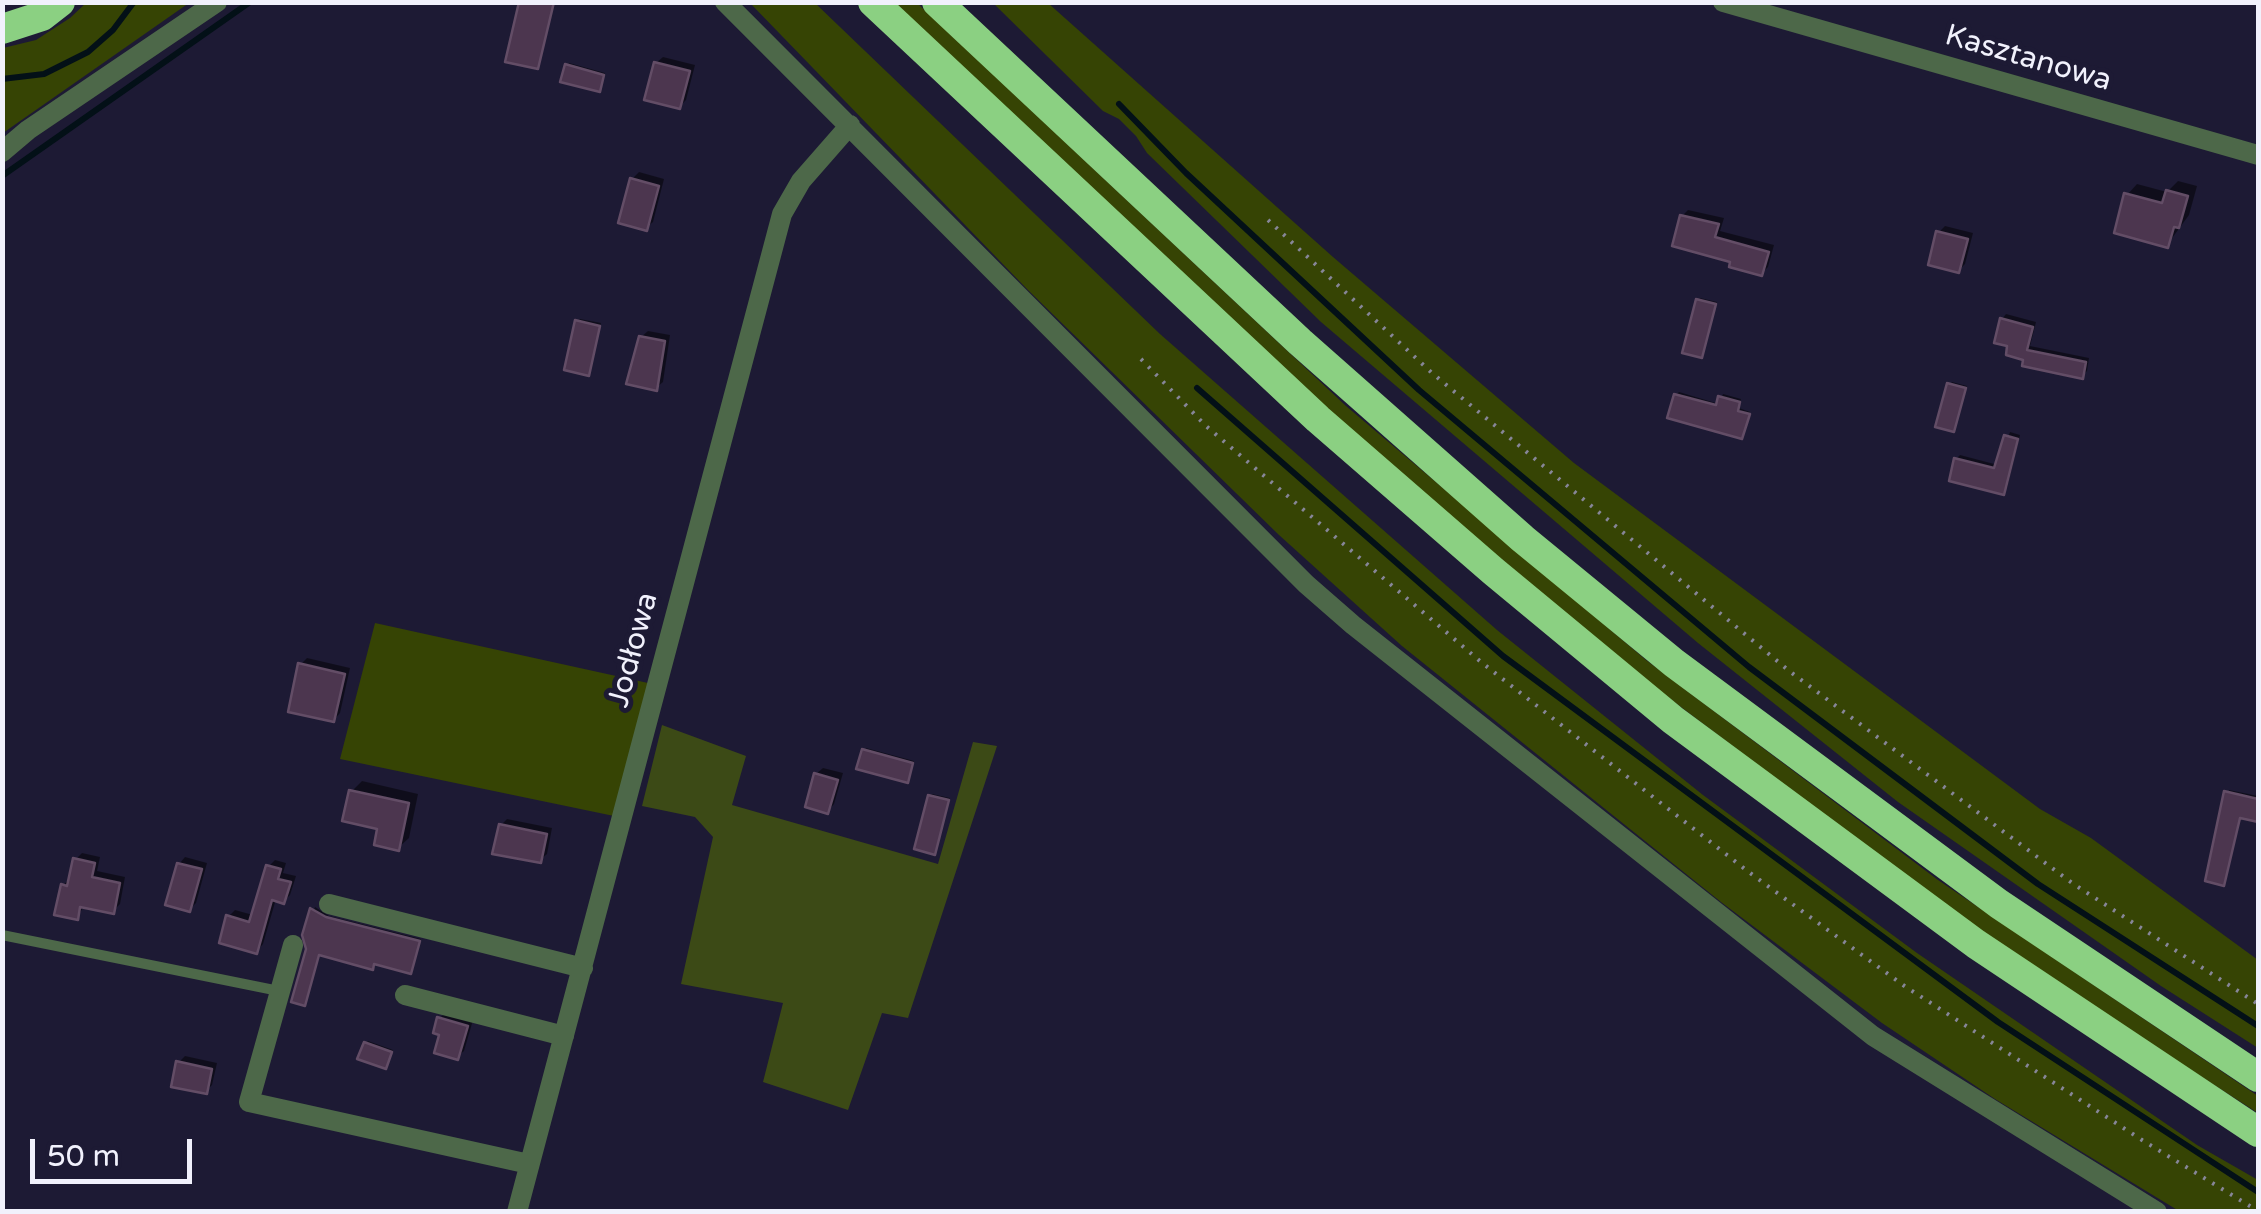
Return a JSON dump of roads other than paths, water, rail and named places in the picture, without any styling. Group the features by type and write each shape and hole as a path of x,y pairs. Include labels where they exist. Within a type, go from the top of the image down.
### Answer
{"highway":[{"path":"2,29 42,16 60,2"},
{"path":"873,2 1333,432 1492,571 1674,720 1976,944 2258,1132"},
{"path":"938,2 1300,342 1436,464 1648,642 1999,904 2258,1078"}],"street":[{"path":"2,152 28,130 217,2"},
{"path":"725,2 1306,584 1391,657 1873,1036 2157,1212"},
{"name":"Kasztanowa","path":"1723,2 2258,155"},
{"name":"Jodłowa","path":"517,1212 782,214 802,181 850,125"},
{"path":"329,904 583,968"},
{"path":"293,946 248,1102 529,1164"},
{"path":"405,995 564,1036"}],"lane":[{"path":"2,935 280,991"}],"waterway":[{"path":"2,79 44,74 88,52 113,30 134,2"},
{"path":"2,176 250,2"},
{"path":"1119,104 1186,173 1419,390 1749,667 2038,884 2258,1026"},
{"path":"1197,388 1503,656 1998,1022 2258,1192"}]}
